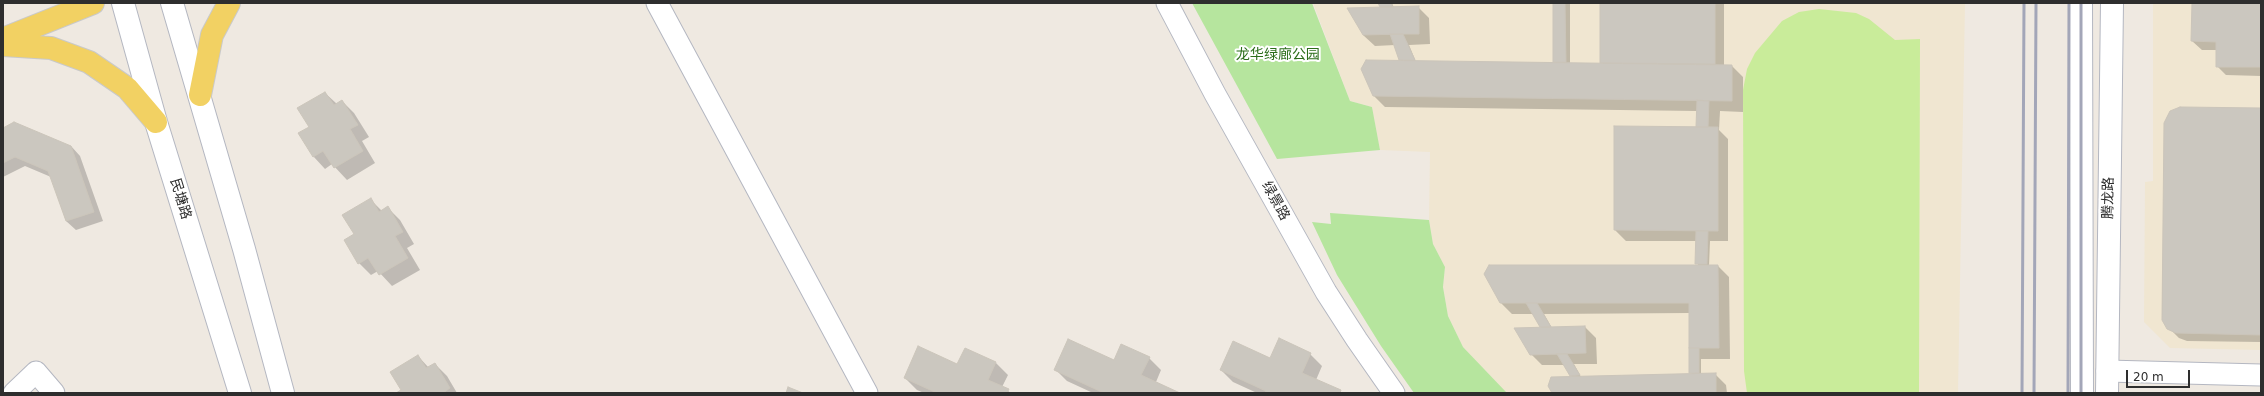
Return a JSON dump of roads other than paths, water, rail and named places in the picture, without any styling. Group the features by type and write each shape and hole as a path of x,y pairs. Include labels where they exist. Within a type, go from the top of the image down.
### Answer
{"main road":[{"path":"3,39 93,3"},
{"name":"民塘路","path":"123,3 156,122 240,393"},
{"path":"172,3 200,95 283,393"},
{"path":"200,95 212,35 229,3"},
{"name":"腾龙路","path":"2081,3 2082,393"},
{"name":"腾龙路","path":"2107,393 2112,3"},
{"path":"3,45 51,48 89,62 127,88 156,122"}],"street":[{"path":"657,3 867,393"},
{"name":"绿景路","path":"1167,3 1215,94 1326,292 1394,393"},
{"path":"2107,371 2261,375"},
{"path":"14,393 36,372 54,393"}],"railway":[{"path":"2022,393 2024,3"},
{"path":"2034,393 2036,3"},
{"path":"2068,393 2069,3"},
{"path":"2081,3 2081,393"}],"park label":[{"name":"龙华绿廊公园","path":"1278,55"}]}
